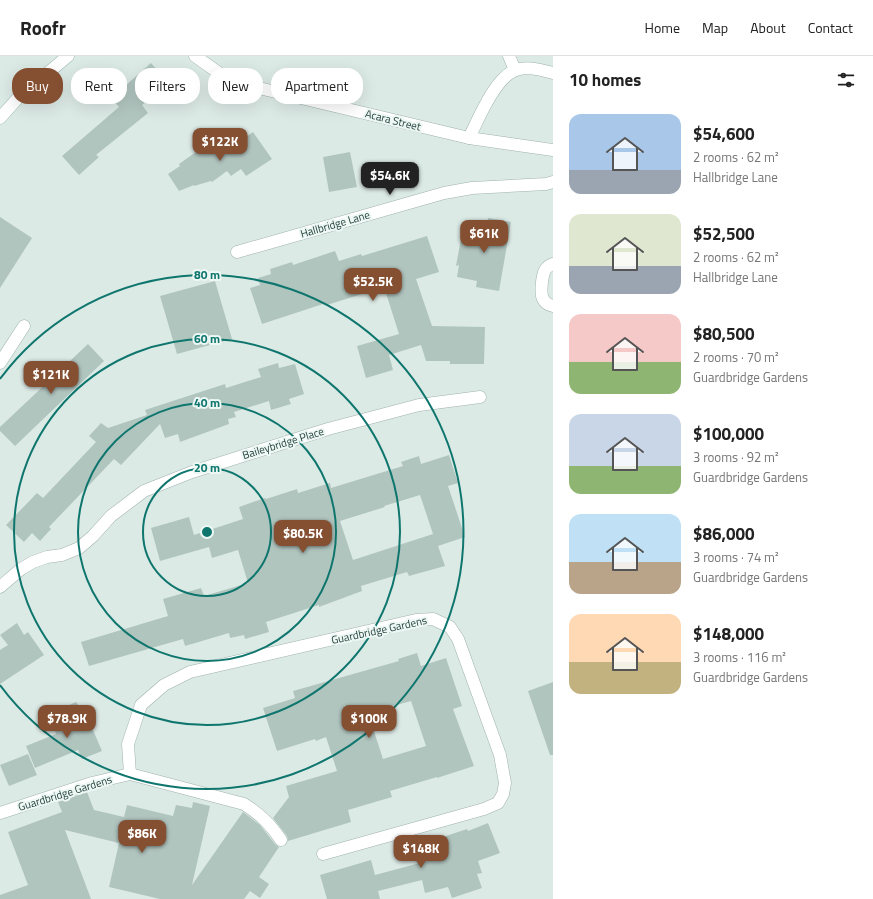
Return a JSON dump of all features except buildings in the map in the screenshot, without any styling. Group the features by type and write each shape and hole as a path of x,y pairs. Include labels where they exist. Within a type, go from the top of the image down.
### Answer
{"street":[{"name":"Acara Street","path":"195,56 226,78 259,88 469,138 553,150"},
{"path":"509,56 515,70"},
{"path":"2,111 65,57"},
{"path":"469,138 493,91 502,80 515,70 534,68 553,73"},
{"name":"Hallbridge Lane","path":"237,252 444,194 472,188 503,185 546,184 553,182"},
{"path":"553,264 545,270 541,287 541,295 543,300 553,306"},
{"path":"0,363 24,326"},
{"name":"Baileybridge Place","path":"0,587 21,569 33,562 47,557 62,555 79,548 93,536 110,516 144,491 192,472 328,429 411,407 480,396"},
{"name":"Guardbridge Gardens","path":"130,774 128,744 141,705 164,685 190,672 416,620 433,619 450,627 458,639 500,755 505,783 503,794 498,803 484,809 323,854"},
{"name":"Guardbridge Gardens","path":"0,813 92,783 130,774 244,804 263,817 281,840"}]}
